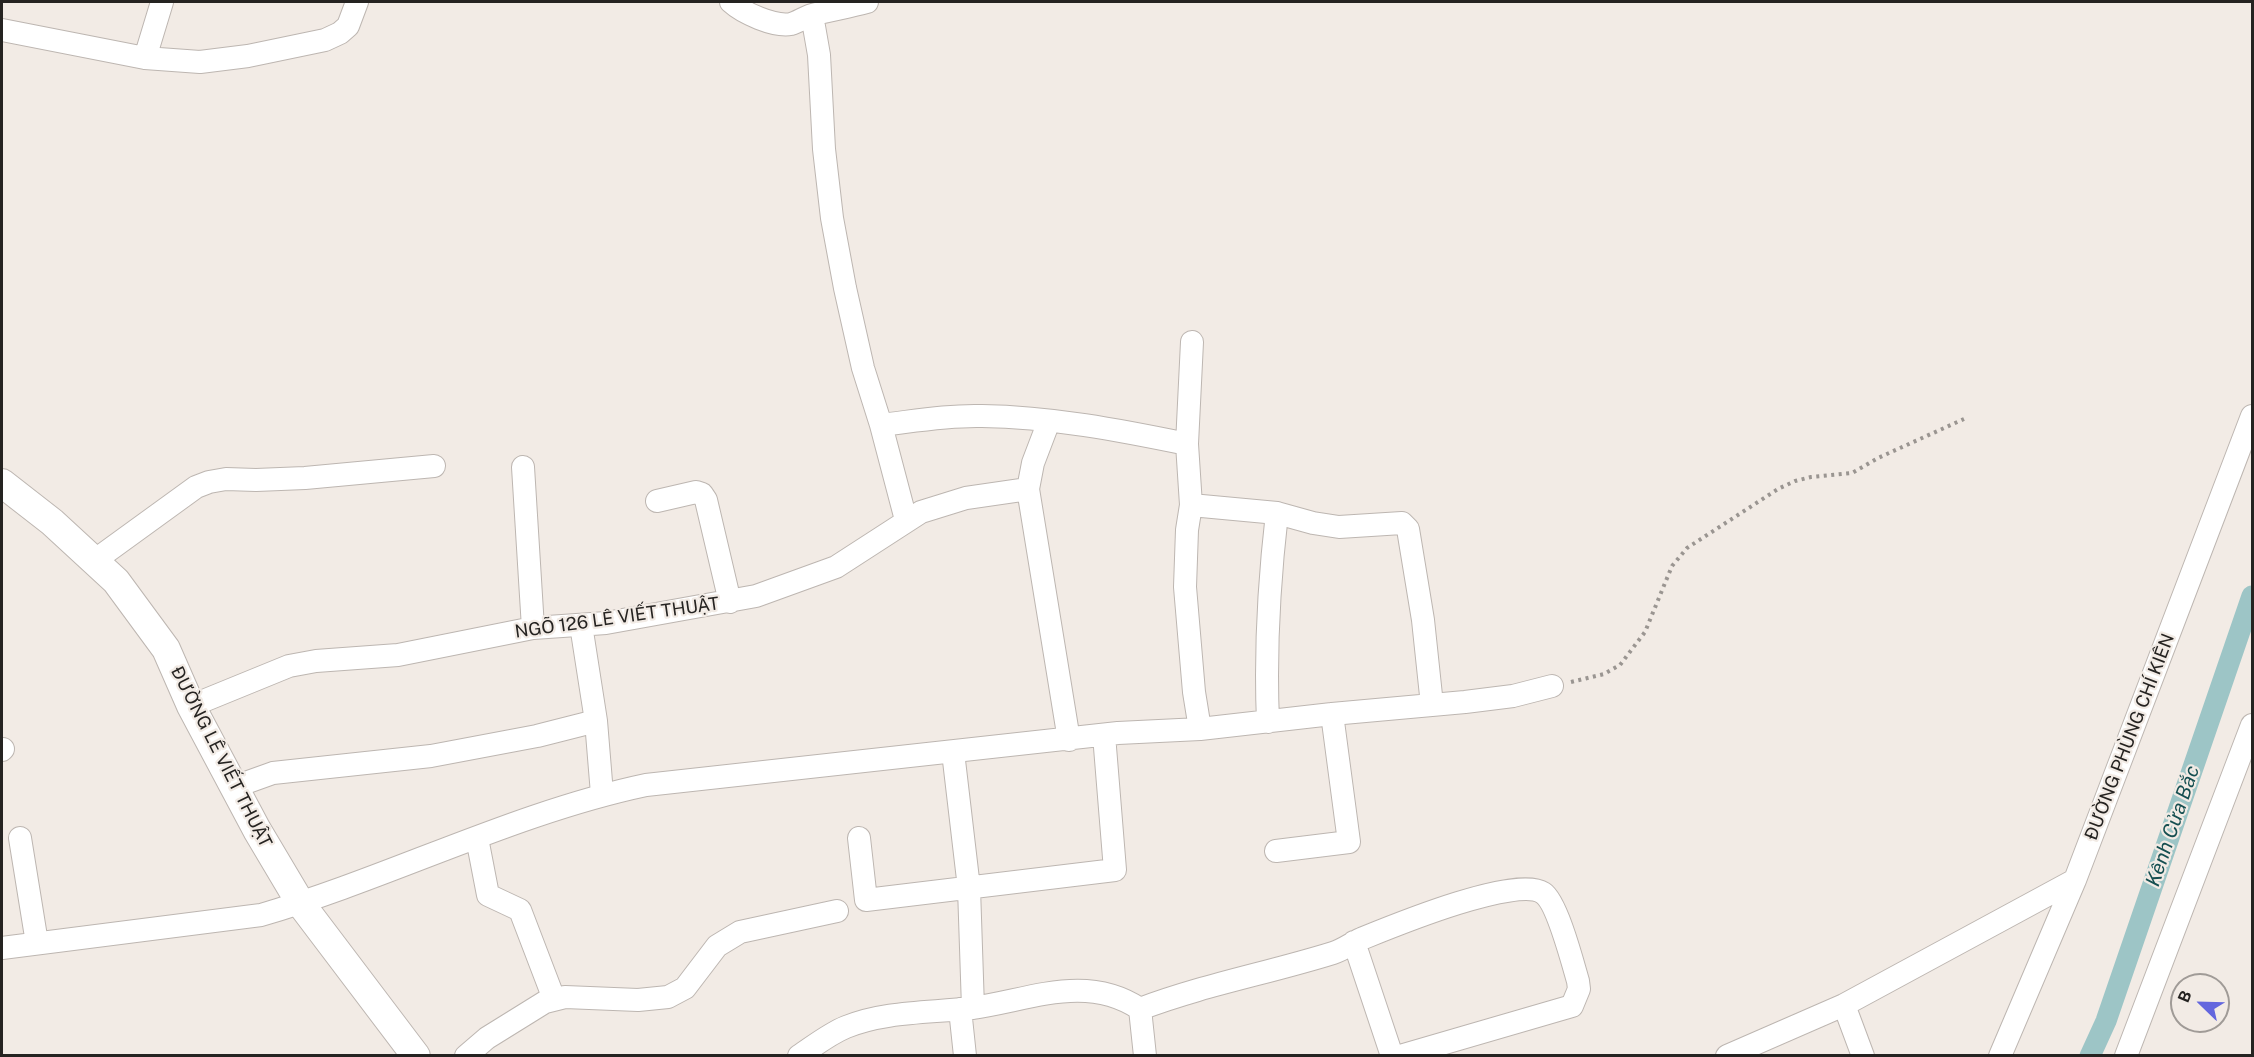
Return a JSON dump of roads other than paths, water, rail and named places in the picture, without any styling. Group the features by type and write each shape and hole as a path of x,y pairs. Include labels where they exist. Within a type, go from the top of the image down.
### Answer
{"main road":[{"name":"ĐƯỜNG LÊ VIẾT THUẬT","path":"2,483 52,522 116,582 166,649 191,706 257,830 301,904 416,1056"}],"street":[{"path":"145,58 162,2"},
{"path":"2,30 145,58 200,62 248,56 325,40 340,33 348,26 357,2"},
{"path":"731,2 737,8 760,19 790,24 812,15 842,10 867,2"},
{"path":"812,15 819,55 824,148 832,218 845,288 863,368 881,425 906,520"},
{"path":"1192,342 1187,444 1191,505 1187,530 1185,587 1194,692 1200,729"},
{"path":"881,425 943,417 980,416 1049,421 1118,430 1187,444"},
{"name":"ĐƯỜNG PHÙNG CHÍ KIÊN","path":"2000,1056 2075,880 2253,416"},
{"path":"1049,421 1033,463 1028,489 1069,740"},
{"path":"94,561 196,487 209,482 226,479 305,478 434,466"},
{"path":"523,467 533,628"},
{"name":"NGÕ 126 LÊ VIẾT THUẬT","path":"191,706 289,666 316,661 398,655 533,628 580,625 659,615 756,596 836,567 921,512 966,498 1028,489"},
{"path":"657,501 696,492 702,494 706,500 730,602"},
{"path":"1191,505 1277,513 1313,523 1339,527 1402,523 1408,529 1423,620 1432,705"},
{"path":"1268,722 1266,680 1272,558 1277,513"},
{"path":"580,625 596,721 602,794"},
{"path":"2,948 261,915 301,904 602,794 646,785 1104,735 1200,729 1432,705 1513,696 1552,686"},
{"path":"1276,851 1348,842 1332,714"},
{"path":"234,787 273,772 431,756 537,736 596,721"},
{"path":"2126,1056 2253,724"},
{"path":"859,838 866,900 1115,870 1104,735"},
{"path":"954,752 969,888 965,1056"},
{"path":"20,838 37,943"},
{"path":"477,838 488,895 520,909 554,999"},
{"path":"1727,1056 1844,1005 2075,880"},
{"path":"799,1056 845,1027 873,1019 967,1008 1032,995 1071,991 1095,992 1116,996 1140,1009 1169,998 1336,952 1403,922 1462,903 1527,888 1542,892 1547,896 1563,933 1578,981 1579,989 1572,1006 1400,1056"},
{"path":"466,1056 515,1019 554,999 565,996 638,1000 668,997 685,988 717,946 740,932 837,911"},
{"path":"1354,942 1392,1056"},
{"path":"1844,1005 1863,1056"},
{"path":"1140,1009 1145,1056"}],"waterway":[{"name":"Kênh Cửa Bắc","path":"2090,1056 2106,1021 2252,596"}]}
